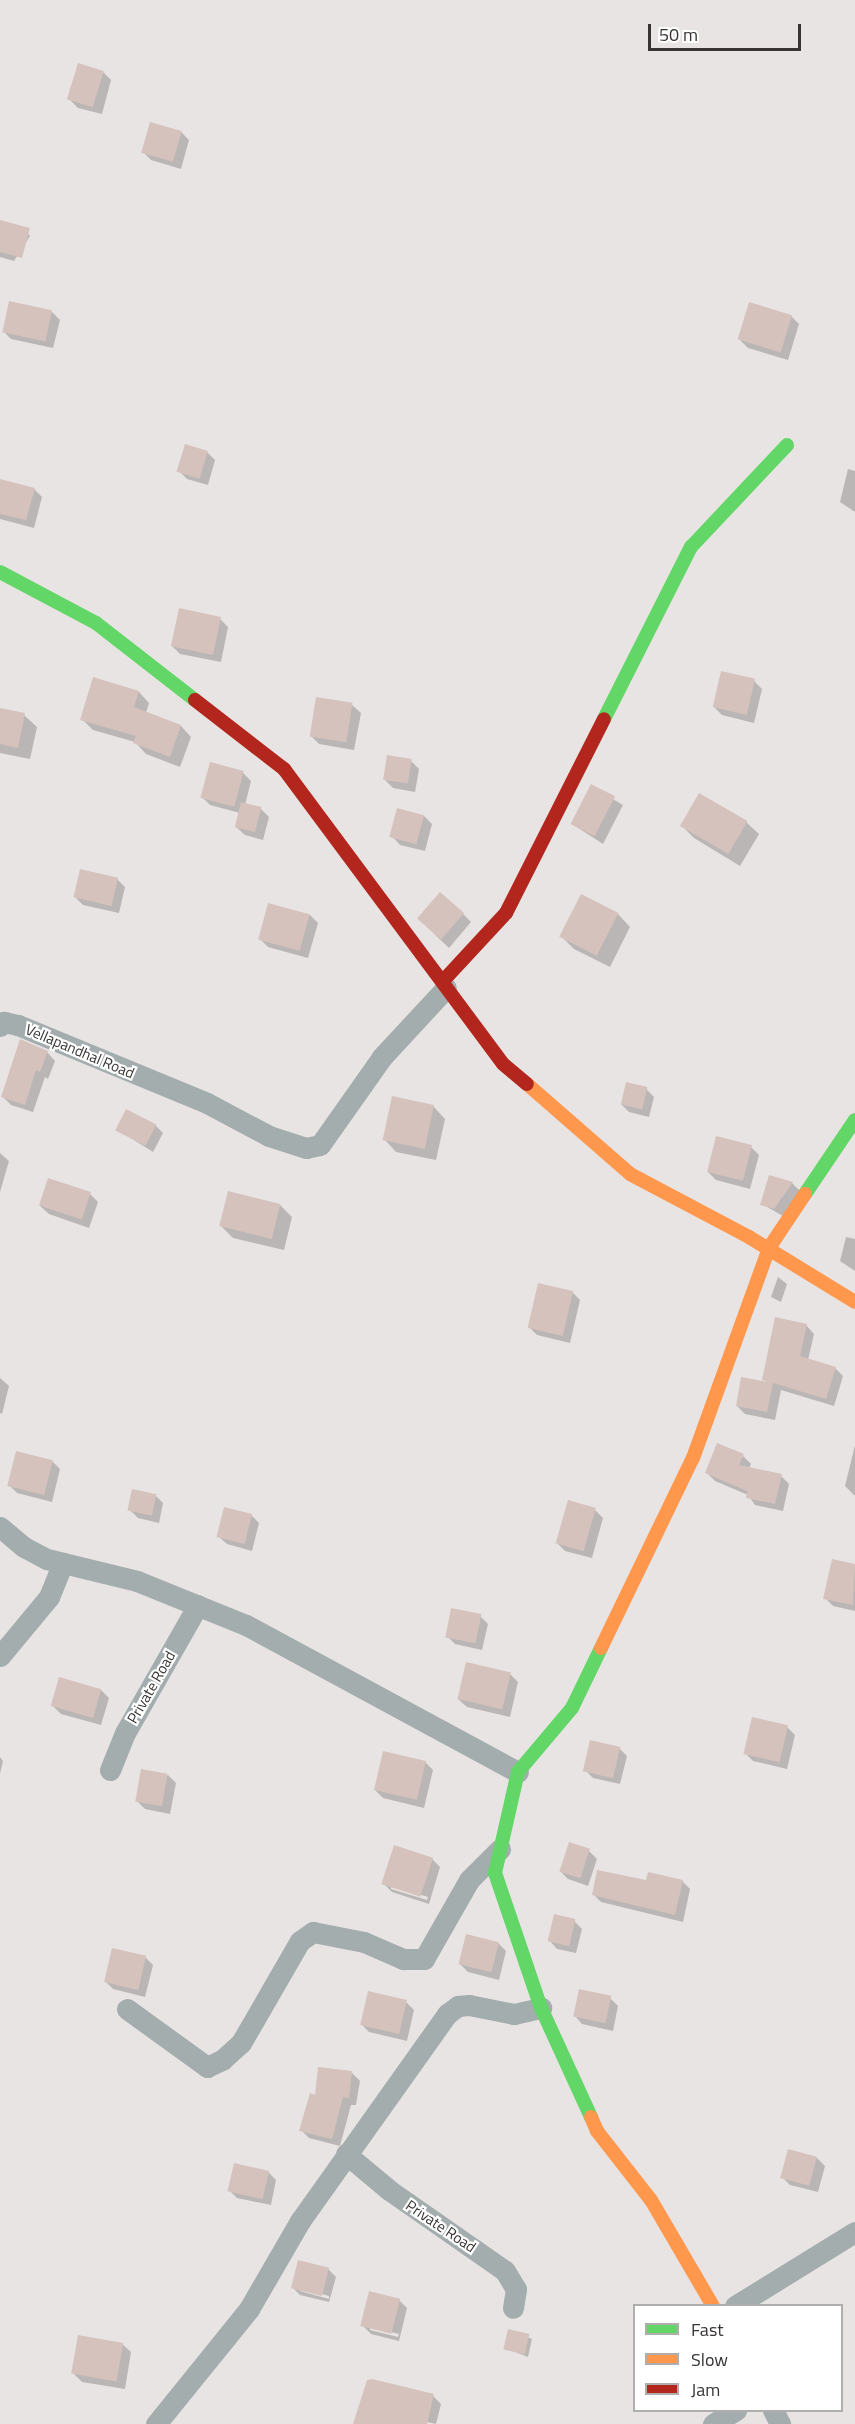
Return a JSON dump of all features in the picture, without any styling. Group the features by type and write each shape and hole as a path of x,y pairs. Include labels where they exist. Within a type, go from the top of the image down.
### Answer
{"street":[{"path":"444,984 506,913 691,547 787,445"},
{"path":"0,572 96,623 284,769 502,1064 630,1174 769,1248 855,1302"},
{"name":"Vellapandhal Road","path":"0,1026 4,1022 18,1025 162,1085 285,1143 306,1148 320,1145 382,1057 444,984"},
{"path":"712,2304 651,2200 597,2131 541,2008 495,1873 518,1772 572,1708 693,1458 769,1248 855,1120"},
{"path":"0,1527 24,1547 63,1563 137,1581 246,1625 518,1772"},
{"path":"0,1656 49,1597 63,1563"},
{"name":"Private Road","path":"110,1770 125,1733 198,1605"},
{"path":"127,2009 207,2067 242,2043 300,1941 313,1932 364,1942 403,1959 423,1959 469,1880 500,1849"},
{"path":"156,2424 249,2309 300,2220 414,2058 458,2006 514,2014 541,2008"},
{"name":"Private Road","path":"346,2154 389,2190 505,2271 516,2289 513,2308"},
{"path":"738,2304 855,2232"},
{"path":"713,2424 733,2412"}],"building":[{"path":"78,63 104,71 93,107 67,99"},
{"path":"150,122 182,131 173,162 141,153"},
{"path":"0,220 30,228 22,258 0,252"},
{"path":"9,301 52,310 45,341 2,332"},
{"path":"749,302 792,315 781,352 738,339"},
{"path":"185,444 208,451 199,479 177,472"},
{"path":"0,479 35,488 26,520 0,514"},
{"path":"179,608 221,617 213,655 171,646"},
{"path":"721,671 755,679 747,715 713,707"},
{"path":"93,677 139,691 134,707 181,725 170,757 133,743 136,736 80,720"},
{"path":"316,697 353,703 346,742 310,737"},
{"path":"0,708 25,713 18,748 0,744"},
{"path":"387,755 412,759 408,784 383,780"},
{"path":"210,762 244,771 234,807 200,798"},
{"path":"591,784 615,796 595,836 571,824"},
{"path":"699,793 747,821 728,854 680,826"},
{"path":"241,802 261,807 255,832 235,827"},
{"path":"397,808 424,815 416,844 389,837"},
{"path":"80,869 118,878 111,906 73,897"},
{"path":"440,892 464,913 441,939 417,918"},
{"path":"581,894 618,913 597,956 559,937"},
{"path":"268,903 310,914 300,951 258,940"},
{"path":"20,1039 48,1051 40,1072 36,1070 25,1105 1,1097"},
{"path":"626,1082 647,1087 642,1109 621,1104"},
{"path":"392,1096 434,1105 425,1149 383,1140"},
{"path":"126,1109 156,1124 145,1146 115,1130"},
{"path":"716,1136 752,1145 743,1181 707,1172"},
{"path":"769,1175 793,1182 774,1209 760,1205"},
{"path":"48,1178 91,1192 82,1219 39,1206"},
{"path":"228,1191 280,1204 272,1239 219,1226"},
{"path":"538,1283 573,1291 563,1336 528,1328"},
{"path":"775,1317 807,1324 800,1356 836,1367 826,1399 773,1383 767,1412 736,1406 741,1377 768,1382 762,1380"},
{"path":"717,1443 744,1454 739,1465 782,1474 775,1504 746,1498 747,1491 705,1473"},
{"path":"16,1451 53,1460 44,1495 7,1486"},
{"path":"132,1489 156,1494 152,1516 127,1511"},
{"path":"568,1500 596,1508 583,1551 556,1543"},
{"path":"224,1507 252,1514 245,1544 217,1537"},
{"path":"832,1559 855,1564 853,1605 823,1599"},
{"path":"451,1608 481,1614 476,1643 445,1637"},
{"path":"466,1662 511,1672 502,1709 457,1699"},
{"path":"59,1677 101,1689 93,1718 51,1706"},
{"path":"752,1717 788,1725 780,1762 743,1754"},
{"path":"590,1740 620,1747 613,1778 583,1771"},
{"path":"383,1751 426,1761 417,1800 374,1790"},
{"path":"141,1769 168,1774 162,1806 135,1801"},
{"path":"569,1842 590,1849 580,1878 559,1871"},
{"path":"394,1845 433,1858 420,1897 381,1884"},
{"path":"597,1870 646,1880 648,1872 683,1880 675,1915 592,1895"},
{"path":"554,1914 575,1919 569,1946 548,1941"},
{"path":"466,1934 499,1942 491,1972 459,1964"},
{"path":"112,1948 146,1956 138,1990 104,1982"},
{"path":"579,1989 611,1996 605,2023 573,2016"},
{"path":"368,1991 407,2000 399,2034 360,2025"},
{"path":"318,2067 352,2071 349,2098 343,2097 332,2139 299,2131 310,2093 315,2095"},
{"path":"788,2149 817,2157 809,2186 780,2178"},
{"path":"234,2163 269,2171 263,2199 227,2191"},
{"path":"298,2260 329,2268 322,2296 291,2288"},
{"path":"369,2291 400,2299 391,2334 360,2326"},
{"path":"508,2329 529,2334 525,2354 503,2349"},
{"path":"78,2335 123,2343 117,2381 71,2373"},
{"path":"372,2379 434,2394 427,2424 353,2424 367,2380"}],"traffic: fast":[{"path":"604,719 691,547 787,445"},
{"path":"0,572 96,623 195,700"},
{"path":"805,1194 855,1120"},
{"path":"591,2117 541,2008 495,1873 518,1772 572,1708 601,1648"}],"traffic: slow":[{"path":"527,1084 630,1174 749,1237 855,1302"},
{"path":"601,1648 693,1458 769,1248 805,1194"},
{"path":"591,2117 597,2131 651,2200 712,2304"}],"traffic: jam":[{"path":"195,700 284,769 503,1064 527,1084"},
{"path":"443,981 506,913 604,719"}]}
